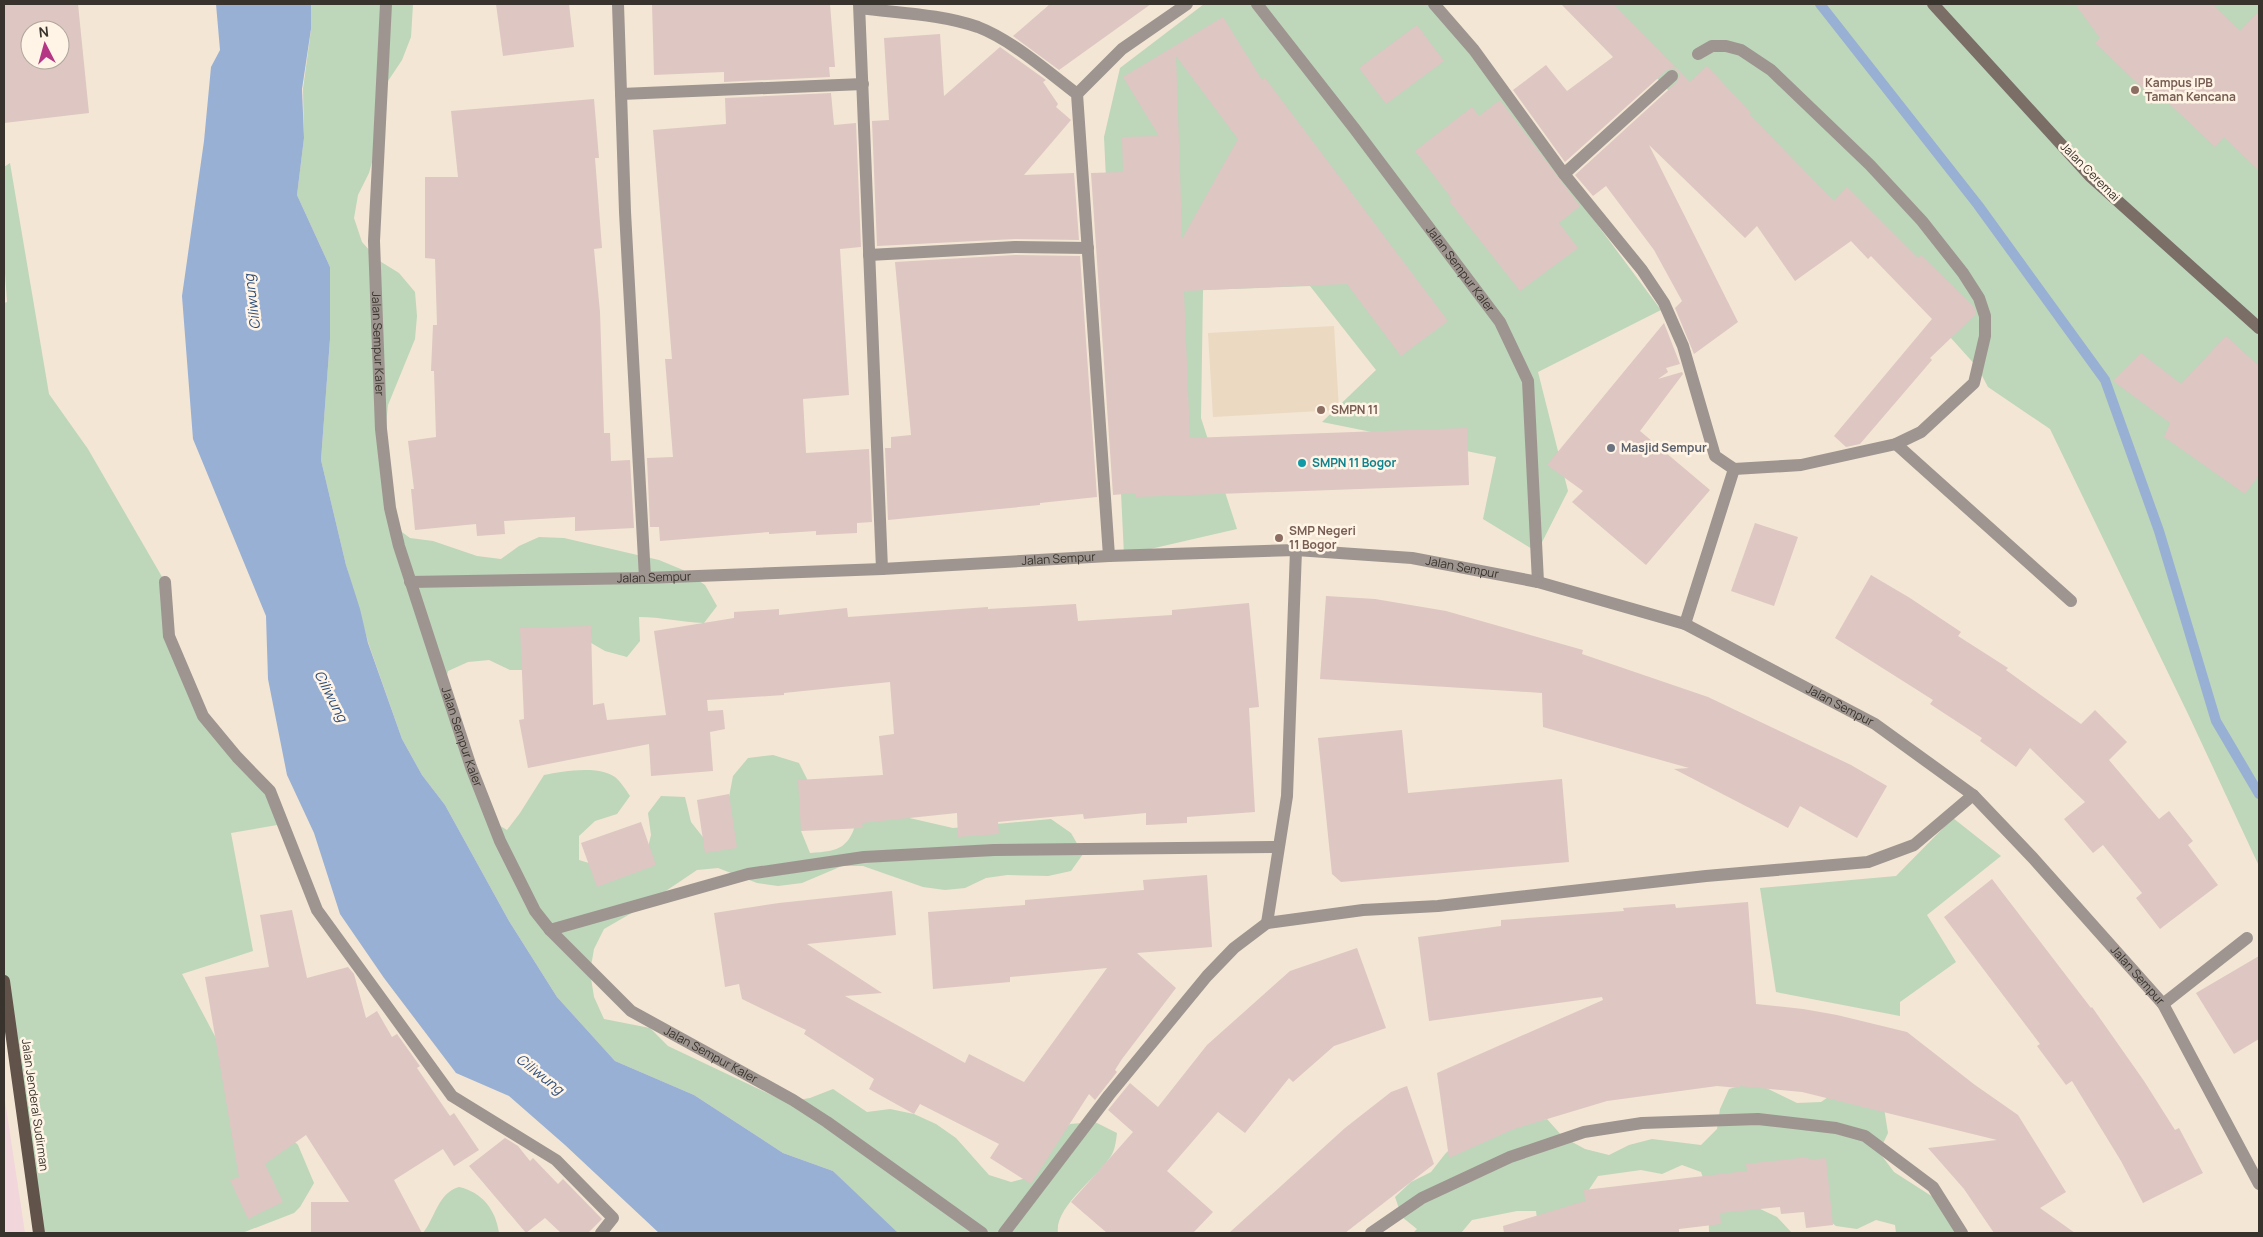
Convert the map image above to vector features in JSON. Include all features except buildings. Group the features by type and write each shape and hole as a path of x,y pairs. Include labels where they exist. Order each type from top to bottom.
{"main road":[{"name":"Jalan Jenderal Sudirman","path":"4,980 39,1233"}],"street":[{"name":"Jalan Sempur Kaler","path":"386,4 374,241 381,429 390,508 410,582 486,807 500,841 535,911 550,930 631,1011 792,1100 827,1122 982,1233"},
{"path":"618,4 625,212 645,578"},
{"path":"1109,556 1077,94 1122,49 1187,4"},
{"name":"Jalan Sempur Kaler","path":"1257,4 1354,128 1500,322 1528,381 1538,582"},
{"path":"1434,4 1474,50 1564,174 1642,270 1664,304 1684,346 1716,456 1734,469 1800,465 1896,444 1921,432 1974,382 1985,336 1985,316 1979,298 1963,272 1922,221 1870,165 1771,70 1740,50 1726,46 1712,46 1698,54"},
{"name":"Jalan Ceremai","path":"1933,4 2090,176 2259,328"},
{"path":"882,569 859,6 949,19 979,28 1008,43 1077,94"},
{"path":"1564,174 1672,76"},
{"path":"621,94 863,84"},
{"path":"869,256 1015,247 1088,248"},
{"path":"1896,444 2072,601"},
{"path":"1685,624 1734,469"},
{"name":"Jalan Sempur","path":"410,582 645,578 882,569 1109,556 1296,550 1412,558 1538,582 1685,624 1875,724 1973,795 2033,858 2163,1004 2259,1184"},
{"path":"1267,923 1287,796 1296,550"},
{"path":"165,582 169,636 203,716 237,757 270,791 317,910 452,1096 556,1160 613,1218 601,1233"},
{"path":"1004,1233 1109,1095 1207,976 1234,948 1267,923 1363,910 1438,906 1706,876 1868,862 1914,845 1973,795"},
{"path":"550,930 748,874 864,857 994,850 1278,847"},
{"path":"2163,1004 2246,938"},
{"path":"1371,1233 1422,1198 1510,1156 1584,1132 1642,1123 1758,1119 1836,1128 1865,1136 1932,1187 1962,1233"}],"shaded area":[{"path":"1334,326 1339,410 1213,417 1208,333"},
{"path":"4,1094 25,1233 4,1233"}],"green space":[{"path":"311,4 413,4 411,37 402,60 388,81 375,151 369,173 358,195 354,218 362,242 378,260 399,273 415,292 417,316 415,339 388,405 383,453 391,524 410,538 433,541 477,556 501,559 519,546 539,537 564,538 659,560 683,570 705,585 717,606 704,623 639,617 640,641 627,657 605,651 586,640 530,670 510,670 489,660 468,662 448,671 444,688 487,818 507,830 544,775 580,770 608,773 617,779 630,796 617,814 595,821 579,836 579,860 602,867 646,856 651,835 648,813 661,796 685,797 691,822 706,841 729,797 733,776 748,758 773,755 799,763 810,785 801,831 810,853 829,851 842,846 851,835 858,817 905,817 953,828 1051,819 1071,833 1083,854 1071,871 1048,876 1007,875 986,878 965,888 945,890 923,887 863,866 842,866 802,883 778,886 757,883 718,868 697,870 642,907 604,929 594,949 590,972 594,997 604,1019 650,1028 668,1046 786,1102 810,1098 833,1089 867,1112 890,1109 914,1114 936,1124 956,1138 989,1175 1011,1182 1034,1176 1053,1138 1070,1124 1095,1122 1117,1133 1113,1151 1105,1164 1078,1193 1063,1213 1058,1233 896,1233 833,1171 783,1153 694,1095 615,1061 557,997 509,921 445,805 422,775 402,739 369,645 346,565 321,460 330,339 330,267 297,195 304,138 303,89 311,30"},
{"path":"1204,4 1433,4 1661,310 1538,372 1568,491 1537,552 1483,519 1496,457 1322,422 1376,370 1310,286 1203,290 1201,418 1237,529 1124,555 1104,137 1120,68"},
{"path":"1597,4 2259,4 2259,866 2189,716 2050,429 1988,387 1978,368 1869,247 1726,153 1609,26"},
{"path":"10,163 49,394 88,449 165,582 169,634 203,716 270,791 283,824 231,833 253,951 182,974 245,1093 298,1145 314,1183 300,1207 294,1213 242,1233 39,1233 4,980 4,303 7,302 4,259 4,167"},
{"path":"1953,818 2001,856 1927,915 1956,962 1900,1002 1900,1016 1776,992 1760,888 1896,876"},
{"path":"1754,1082 1797,1103 1821,1102 1840,1089 1884,1108 1888,1133 1879,1152 1894,1172 1933,1197 1956,1233 1896,1233 1895,1225 1876,1220 1857,1229 1836,1226 1820,1214 1826,1193 1754,1206 1777,1217 1792,1233 1709,1233 1708,1192 1701,1172 1682,1165 1662,1174 1641,1170 1598,1176 1586,1194 1591,1217 1601,1233 1539,1233 1536,1211 1517,1211 1472,1220 1461,1233 1413,1233 1417,1229 1402,1217 1395,1197 1411,1182 1431,1172 1462,1137 1547,1119 1563,1137 1585,1149 1609,1155 1629,1145 1652,1139 1701,1145 1717,1129 1720,1109 1729,1089"},
{"path":"459,1187 475,1193 487,1203 495,1217 499,1233 423,1233 442,1200 452,1190"}],"water":[{"name":"Ciliwung","path":"216,4 311,4 311,29 302,89 304,138 297,195 330,267 330,339 321,460 346,565 360,609 368,643 402,739 422,775 445,805 509,921 557,997 615,1061 694,1095 783,1153 833,1171 898,1233 659,1233 565,1145 509,1096 456,1073 384,978 340,914 314,833 287,775 268,679 266,616 193,439 182,296 204,141 211,67 220,50"}],"waterway":[{"path":"1820,4 1978,205 2105,380 2159,531 2216,721 2259,794"}],"place":[{"name":"Kampus IPB Taman Kencana","path":"2135,90"},
{"name":"SMPN 11","path":"1321,410"},
{"name":"Masjid Sempur","path":"1611,448"},
{"name":"SMPN 11 Bogor","path":"1302,463"},
{"name":"SMP Negeri 11 Bogor","path":"1279,538"}]}
